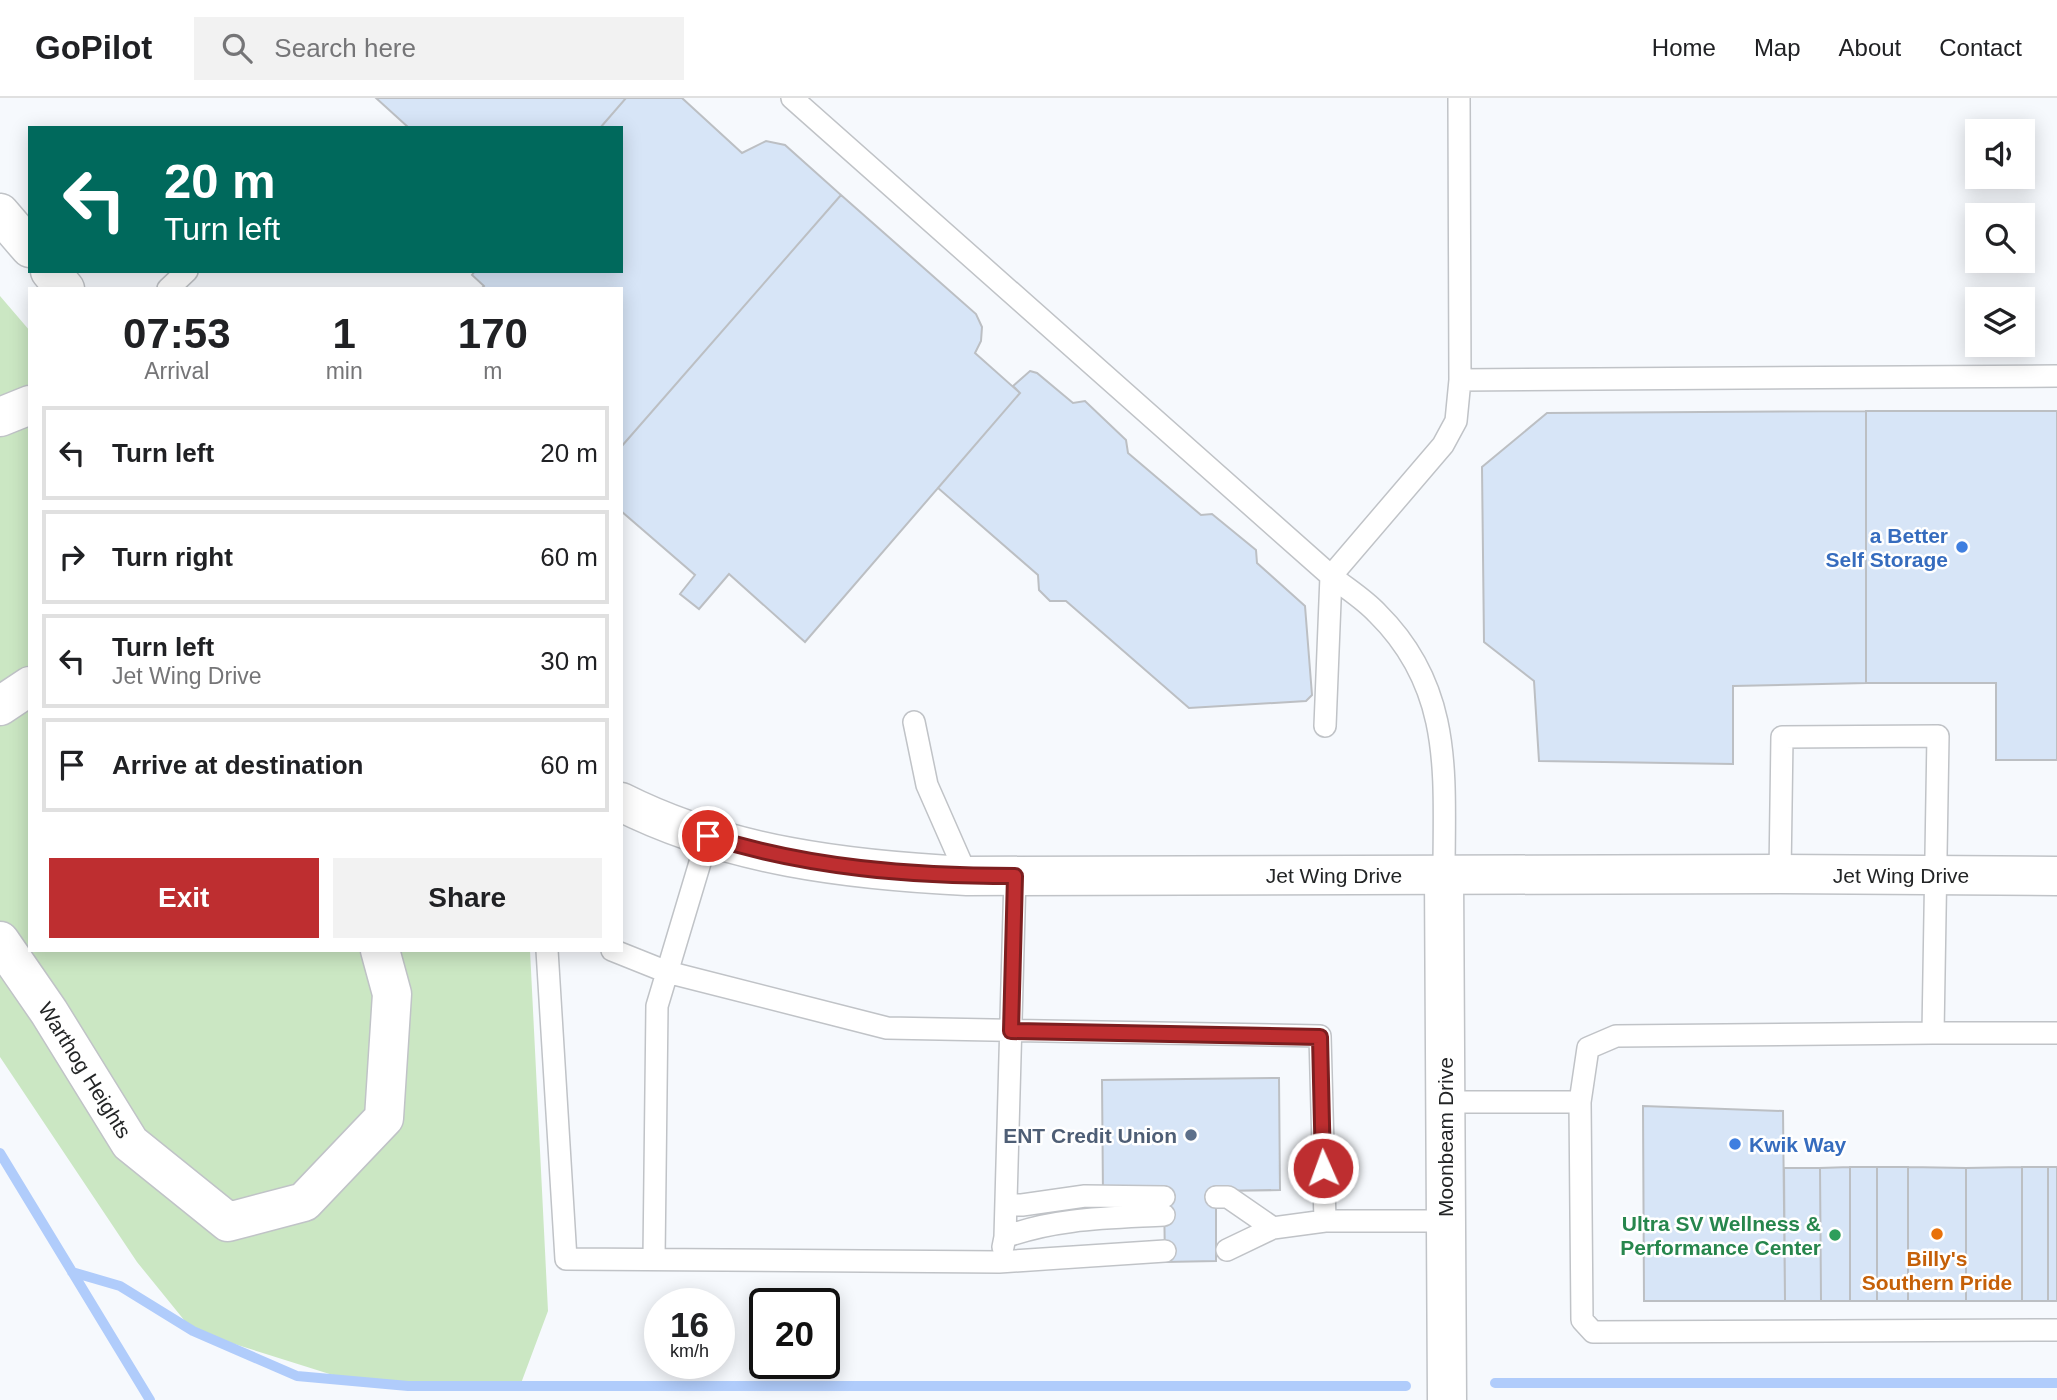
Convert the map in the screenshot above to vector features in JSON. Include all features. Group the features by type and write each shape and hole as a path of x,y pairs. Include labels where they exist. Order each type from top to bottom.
{"main road":[{"path":"0,213 28,246"},
{"path":"52,273 63,287"},
{"path":"0,417 28,406"},
{"path":"0,706 28,687"},
{"name":"Jet Wing Drive","path":"623,803 652,817 744,848 891,872 967,876 2057,876"},
{"name":"Moonbeam Drive","path":"1444,874 1447,1400"},
{"name":"Warthog Heights","path":"0,941 49,1012 130,1143 228,1222 304,1202 384,1118 392,994 381,952"}],"lane":[{"path":"792,98 1331,576 1376,611 1395,633 1421,670 1435,708 1444,787 1444,874"},
{"path":"1325,726 1331,576 1443,445 1457,421 1460,380 1459,98"},
{"path":"170,287 185,273"},
{"path":"1460,380 2057,376"},
{"path":"915,722 927,785 967,876"},
{"path":"1780,874 1782,737 1938,736 1933,1033"},
{"path":"654,1258 657,1006 708,836"},
{"path":"999,1262 1005,1237 1007,1205 1015,876"},
{"path":"548,952 566,1258 999,1262 1165,1251"},
{"path":"617,952 667,972 887,1028 1320,1037 1325,1221"},
{"path":"2057,1032 1616,1035 1588,1048 1580,1102 1581,1320 1593,1332 2057,1331"},
{"path":"1445,1102 1580,1102"},
{"path":"1005,1237 1029,1228 1164,1206 1085,1196 1007,1205"},
{"path":"1216,1197 1228,1197 1273,1228"},
{"path":"1227,1216 1273,1228"},
{"path":"1227,1250 1273,1228 1325,1221 1446,1221"}],"green space":[{"path":"0,296 28,329 28,952 530,952 548,1311 520,1386 355,1382 193,1331 137,1262 0,1057"}],"building":[{"path":"376,98 626,98 602,126 407,126"},
{"path":"626,98 682,98 742,153 766,141 785,145 841,195 623,445 623,287 483,287 472,275 623,273 623,126 602,126"},
{"path":"841,195 976,314 982,327 981,341 975,353 1020,393 805,642 729,574 699,609 680,594 695,575 623,513 623,445"},
{"path":"1030,371 1037,373 1073,403 1085,401 1126,440 1128,453 1201,515 1212,514 1256,550 1257,563 1305,606 1312,695 1306,701 1189,708 1066,601 1050,601 1039,590 1038,575 938,488 1020,393 1013,386"},
{"path":"1866,411 1866,683 1733,686 1733,764 1539,761 1534,681 1484,642 1482,467 1547,413"},
{"name":"a Better Self Storage","path":"1866,411 2057,411 2057,760 1996,760 1996,683 1866,683"},
{"name":"ENT Credit Union","path":"1279,1078 1280,1190 1216,1191 1216,1261 1165,1262 1164,1195 1103,1196 1102,1080"},
{"path":"1643,1106 1783,1111 1785,1301 1644,1301"},
{"path":"1850,1167 1877,1167 1877,1301 1850,1301"},
{"name":"Ultra SV Wellness & Performance Center","path":"1850,1167 1850,1301 1821,1301 1820,1168"},
{"path":"1877,1167 1908,1167 1908,1301 1877,1301"},
{"name":"Billy's Southern Pride","path":"1908,1167 1966,1168 1966,1301 1908,1301"},
{"path":"2022,1167 2022,1301 1966,1301 1966,1168"},
{"path":"2022,1167 2048,1167 2048,1301 2022,1301"},
{"path":"2048,1167 2057,1167 2057,1301 2048,1301"},
{"path":"1784,1168 1820,1168 1821,1301 1785,1301"}],"waterway":[{"path":"0,1153 150,1400"},
{"path":"72,1272 120,1286 193,1331 297,1376 408,1386 1406,1386"},
{"path":"1495,1383 2057,1383"}],"place":[{"name":"a Better Self Storage","path":"1962,547"},
{"name":"ENT Credit Union","path":"1191,1135"},
{"name":"Kwik Way","path":"1735,1144"},
{"name":"Billy's Southern Pride","path":"1937,1234"},
{"name":"Ultra SV Wellness & Performance Center","path":"1835,1235"}],"route":[{"path":"708,836 744,848 891,872 1015,876 1011,1031 1320,1037 1323,1168"}]}
